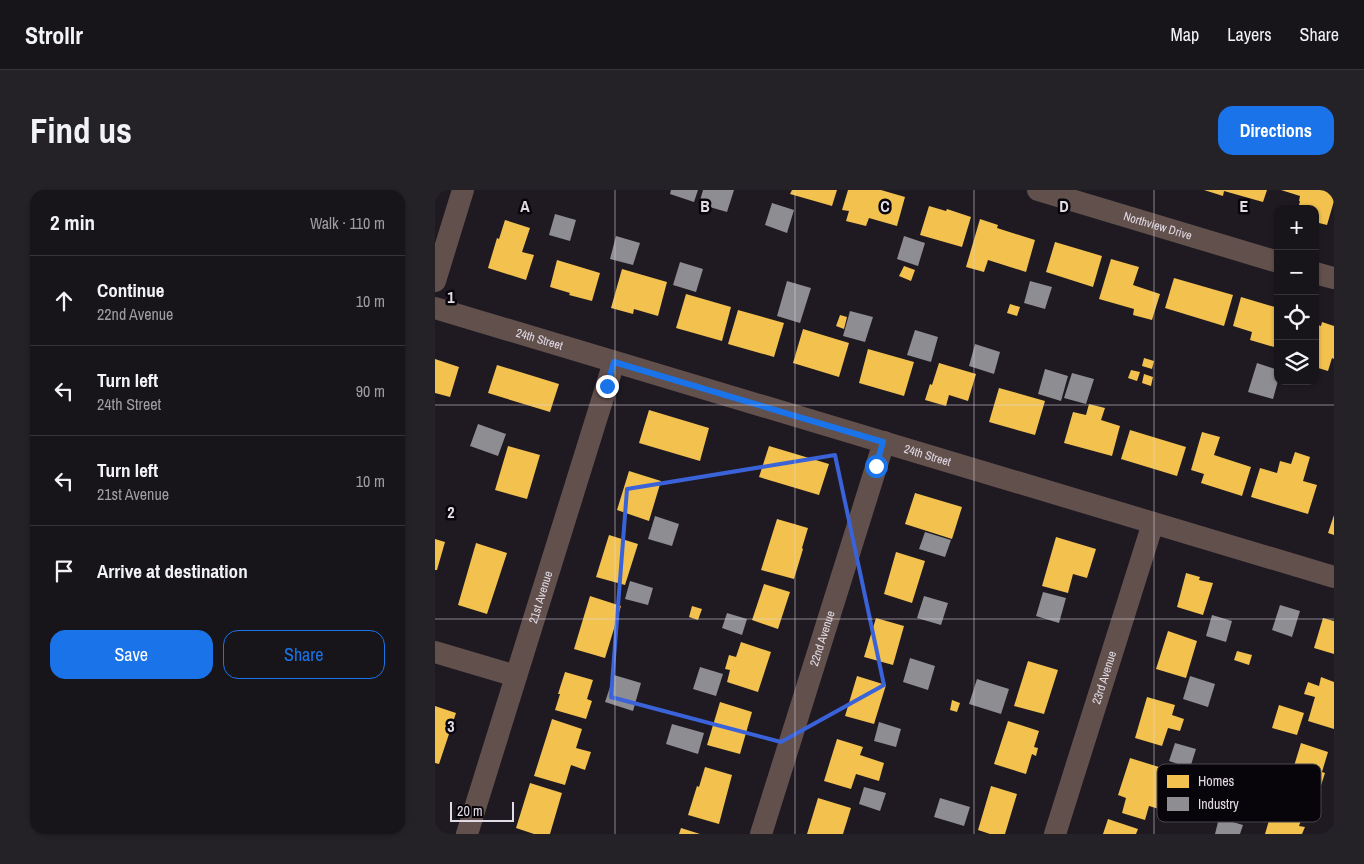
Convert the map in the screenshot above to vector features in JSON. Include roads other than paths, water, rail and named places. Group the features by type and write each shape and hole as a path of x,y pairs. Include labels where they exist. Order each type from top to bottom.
{"street":[{"path":"435,281 463,190"},
{"name":"Northview Drive","path":"1038,190 1274,261"},
{"path":"1319,274 1334,278"},
{"name":"24th Street","path":"435,308 1334,577"},
{"name":"21st Avenue","path":"467,834 614,362"},
{"name":"22nd Avenue","path":"761,834 883,442"},
{"name":"23rd Avenue","path":"1055,834 1153,522"},
{"path":"435,652 515,676"}]}
